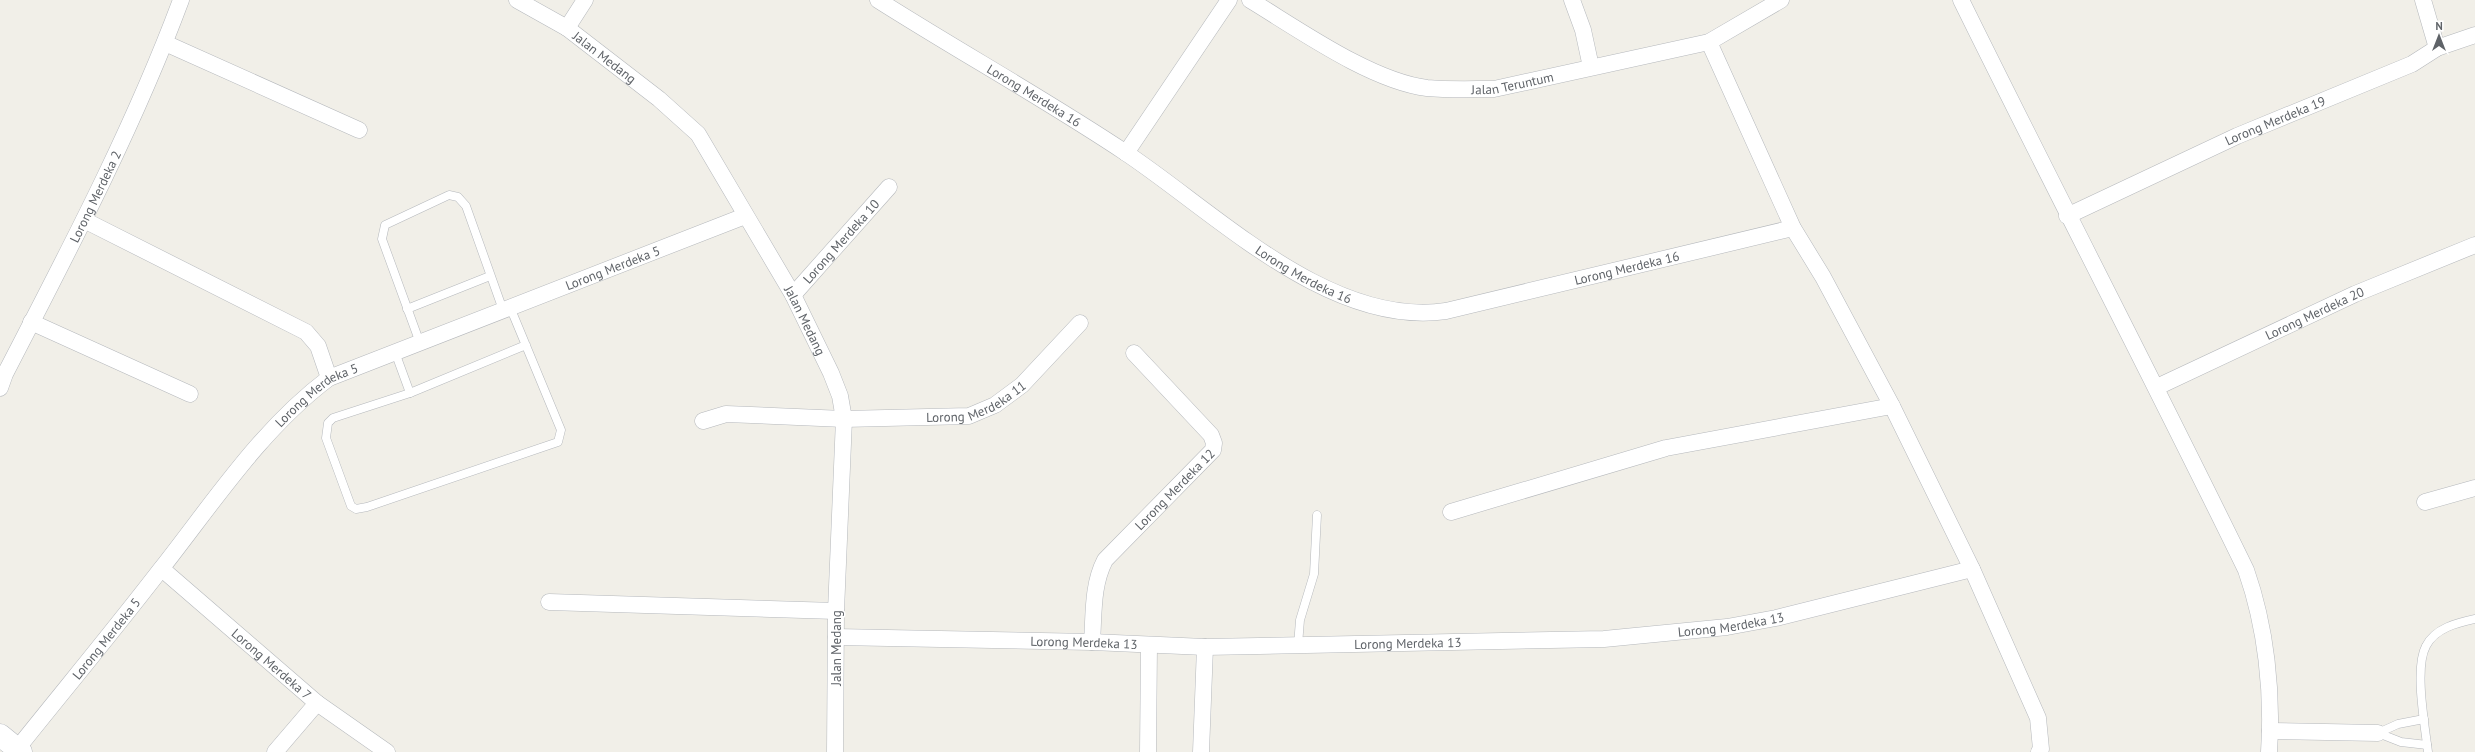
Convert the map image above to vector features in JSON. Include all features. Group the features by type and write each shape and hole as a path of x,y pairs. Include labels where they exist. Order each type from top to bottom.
{"main road":[{"path":"0,735 19,750"}],"street":[{"name":"Lorong Merdeka 2","path":"2,378 84,220 165,43 181,0"},
{"name":"Jalan Medang","path":"518,0 567,28 659,99 698,134 793,295 831,373 840,396 844,419 836,611 835,752"},
{"path":"567,28 585,0"},
{"name":"Lorong Merdeka 16","path":"878,0 1126,153 1290,270 1368,305 1424,314 1446,311 1793,228"},
{"path":"1126,153 1229,0"},
{"name":"Jalan Teruntum","path":"1250,0 1339,53 1373,70 1403,82 1426,88 1494,89 1708,42 1781,0"},
{"path":"1572,0 1583,30 1592,67"},
{"path":"1961,0 2067,216 2156,387 2246,570 2257,600 2266,657 2270,731 2269,752"},
{"path":"2423,0 2437,48"},
{"name":"Lorong Merdeka 19","path":"2067,216 2237,136 2412,64 2437,48 2475,35"},
{"path":"1708,42 1793,228 1823,276 1892,406 1972,569 2035,711 2041,751"},
{"path":"165,43 359,130"},
{"name":"Lorong Merdeka 10","path":"793,295 888,187"},
{"name":"Lorong Merdeka 5","path":"19,750 162,569 228,481 289,413 329,378 745,216"},
{"path":"84,220 306,332 318,346 329,378"},
{"name":"Lorong Merdeka 20","path":"2156,387 2355,294 2475,245"},
{"path":"32,322 190,394"},
{"name":"Lorong Merdeka 11","path":"704,421 726,414 844,419 969,416 995,405 1022,386 1080,323"},
{"name":"Lorong Merdeka 12","path":"1092,642 1095,586 1098,574 1105,560 1213,450 1214,443 1210,436 1134,353"},
{"path":"1451,512 1666,448 1892,406"},
{"path":"2425,502 2475,488"},
{"name":"Lorong Merdeka 7","path":"162,569 317,703 387,752"},
{"name":"Lorong Merdeka 13","path":"836,637 1092,642 1205,647 1604,639 1727,627 1776,618 1972,569"},
{"path":"549,602 836,611"},
{"path":"1148,752 1149,645"},
{"path":"1201,752 1205,647"},
{"path":"275,752 317,703"},
{"path":"2270,731 2378,734"}],"lane":[{"path":"420,342 382,239 382,233 385,225 449,195 458,197 466,206 490,276 526,345 561,430 558,442 356,509 347,500 326,438 326,426 334,418 410,393 526,345"},
{"path":"407,309 490,276"},
{"path":"395,352 410,393"},
{"path":"1298,645 1300,620 1314,574 1317,515"},
{"path":"2378,734 2427,749 2421,665 2426,646 2437,634 2451,625 2475,619"},
{"path":"2378,734 2398,724 2424,719"}]}
